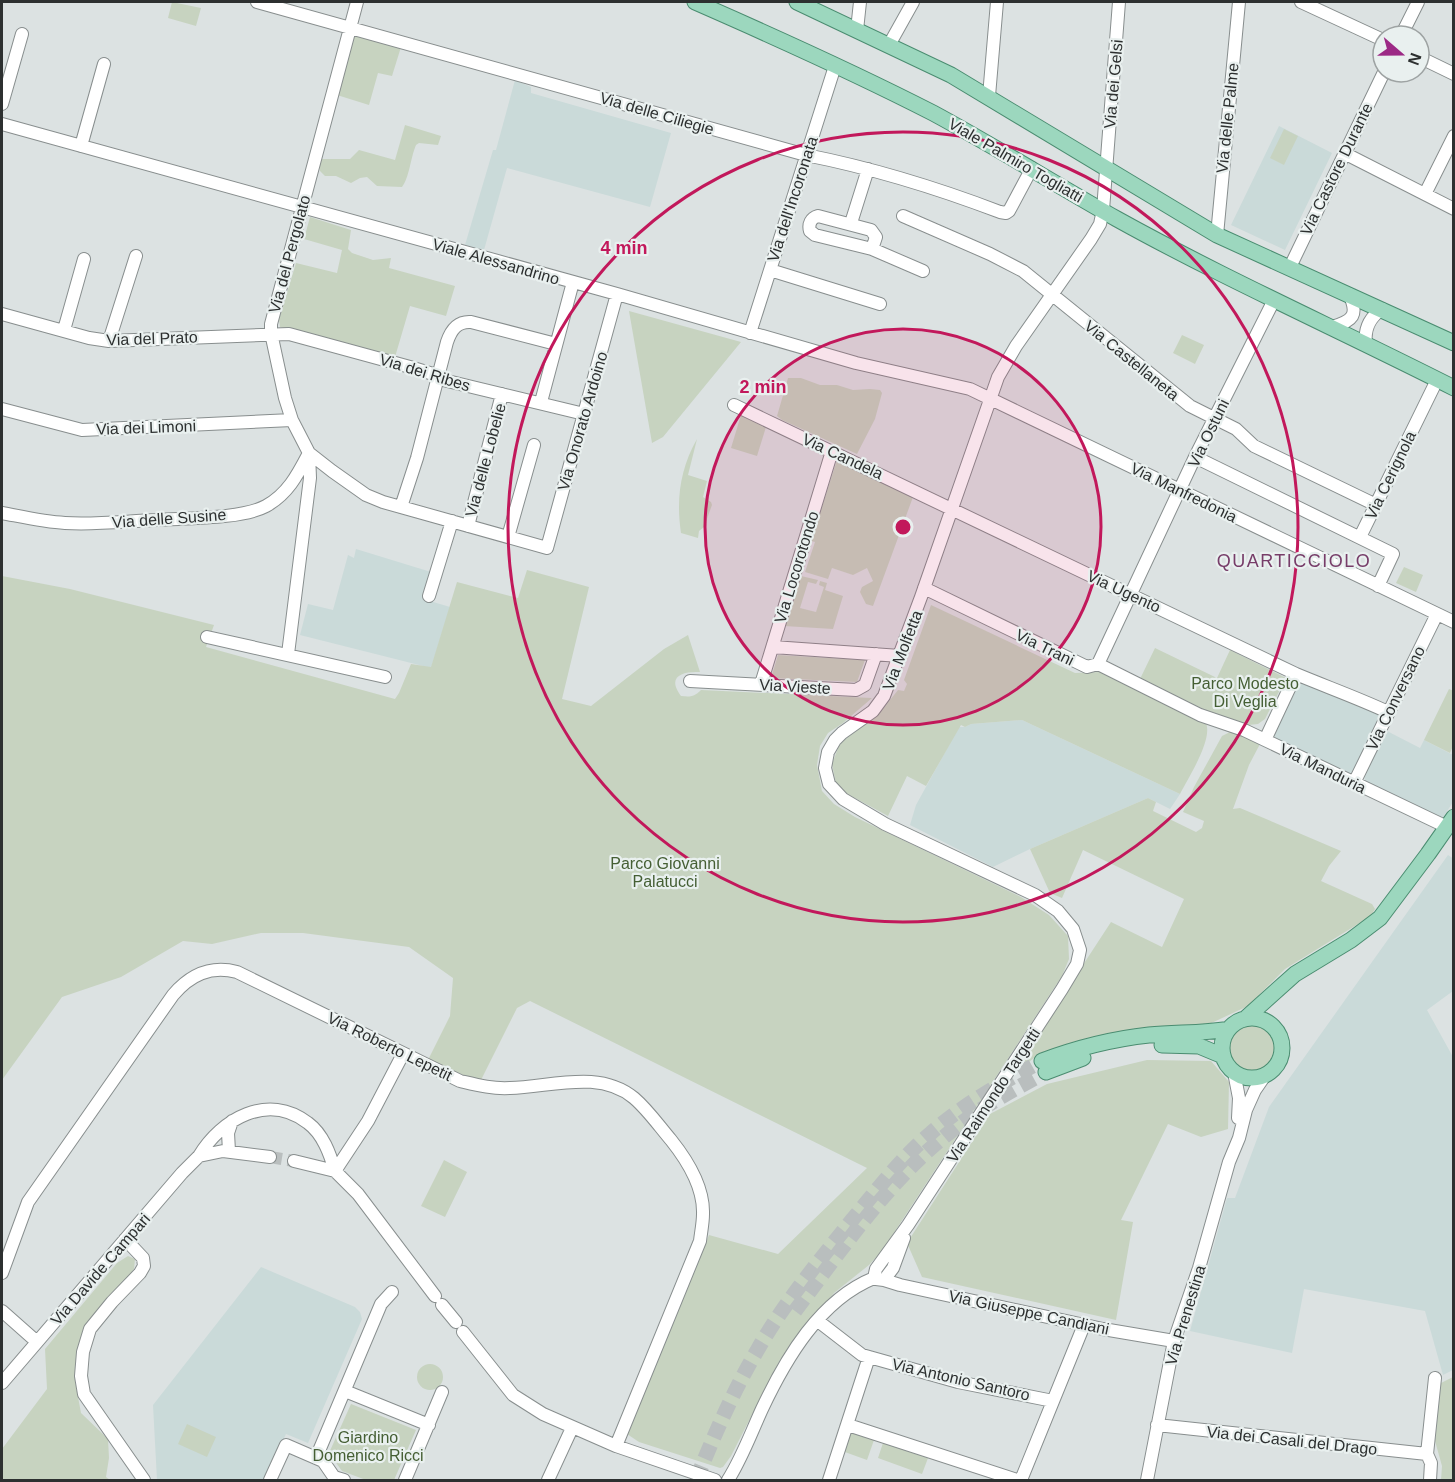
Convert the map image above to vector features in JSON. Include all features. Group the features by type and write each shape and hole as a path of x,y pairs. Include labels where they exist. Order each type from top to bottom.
{"main road":[{"name":"Viale Palmiro Togliatti","path":"695,2 930,112 1103,210 1274,300 1454,388"},
{"path":"797,2 858,24 891,39 1106,166 1217,235 1454,343"},
{"path":"1291,977 1274,1006 1273,1024 1280,1036 1282,1050 1277,1065 1266,1074 1247,1078 1234,1072 1223,1056 1205,1047 1192,1045 1145,1046 1044,1066 1071,1051 1109,1041 1228,1029 1247,1017 1291,977 1351,940 1380,918 1450,822"},
{"path":"1247,1017 1262,1019 1273,1024"},
{"path":"1223,1056 1222,1040 1228,1029"}],"street":[{"name":"Via delle Ciliegie","path":"257,2 806,155 868,169 1003,213 1009,210 1032,168"},
{"name":"Via del Pergolato","path":"357,2 275,303 271,333 292,420 309,453 374,499 547,548"},
{"path":"858,24 860,2"},
{"path":"891,39 913,2"},
{"path":"988,96 997,2"},
{"name":"Via dei Gelsi","path":"1106,166 1119,2"},
{"name":"Via delle Palme","path":"1217,235 1239,2"},
{"path":"1301,2 1371,34"},
{"path":"1407,24 1418,2"},
{"path":"2,104 22,34"},
{"path":"1431,63 1454,74"},
{"path":"81,146 104,64"},
{"name":"Via dell'Incoronata","path":"750,333 835,66"},
{"name":"Via Castore Durante","path":"1290,267 1378,84"},
{"name":"Viale Alessandrino","path":"2,125 617,294 873,368 966,388 990,399"},
{"path":"1425,194 1454,136"},
{"path":"1344,153 1454,208"},
{"name":"Viale Palmiro Togliatti","path":"1103,210 1106,166"},
{"path":"851,223 868,169"},
{"name":"Via Molfetta","path":"1077,964 1080,950 1075,933 1066,919 1050,904 882,822 843,800 829,784 825,768 831,747 842,733 873,711 882,699 900,656 990,399 1005,363 1099,226 1103,210"},
{"path":"872,249 876,237 873,231 851,223 818,216 811,221 810,228 818,236 872,249 923,271"},
{"name":"Via Castellaneta","path":"903,216 1018,268 1190,406 1236,429 1254,446 1376,505"},
{"path":"109,341 136,256"},
{"path":"64,330 84,259"},
{"path":"770,270 880,304"},
{"path":"541,402 573,282"},
{"name":"Via Onorato Ardoino","path":"547,548 617,294"},
{"path":"1332,327 1346,322 1353,316 1354,308 1349,294"},
{"name":"Via Ostuni","path":"1098,664 1195,457 1274,300"},
{"path":"1366,344 1365,334 1368,324 1382,309"},
{"name":"Via del Prato","path":"2,314 89,338 109,341 271,333"},
{"path":"401,507 417,458 448,339 453,330 462,322 474,323 556,344"},
{"name":"Via dei Ribes","path":"271,333 290,334 317,340 422,370 439,378 580,413"},
{"name":"Via Cerignola","path":"1378,586 1393,554 1360,537 1437,380"},
{"name":"Via delle Lobelie","path":"468,526 502,394"},
{"name":"Via Manfredonia","path":"990,399 1454,622"},
{"name":"Via Candela","path":"734,405 951,508"},
{"name":"Via dei Limoni","path":"2,409 82,429 292,420"},
{"path":"508,537 534,445"},
{"name":"Via Locorotondo","path":"761,684 831,451"},
{"path":"288,654 310,478 309,453"},
{"name":"Via delle Susine","path":"2,513 45,521 82,523 252,512 283,494 309,453"},
{"path":"1195,457 1360,537"},
{"name":"Via Ugento","path":"951,508 1296,674 1388,712"},
{"path":"429,596 452,521"},
{"name":"Via Trani","path":"924,588 1087,667 1098,664 1200,715 1265,740"},
{"name":"Via Conversano","path":"1354,783 1437,614"},
{"path":"207,637 385,677"},
{"path":"773,647 900,656"},
{"name":"Via Vieste","path":"690,681 860,689 867,681 876,654"},
{"name":"Via Manduria","path":"1296,674 1265,740 1354,783 1450,822"},
{"name":"Via Raimondo Targetti","path":"879,1279 876,1269 892,1257 908,1225 1077,964"},
{"name":"Via Roberto Lepetit","path":"2,1273 28,1202 172,995 192,976 218,969 237,972 460,1080 493,1088 579,1081 614,1087 634,1098 652,1117 690,1166 704,1212 700,1241 674,1310 616,1446"},
{"path":"294,1161 335,1171 368,1121 403,1054"},
{"name":"Via Prenestina","path":"1232,1152 1239,1105 1234,1072"},
{"name":"Via Prenestina","path":"1147,1480 1174,1341 1199,1268 1232,1152 1251,1098 1266,1074"},
{"name":"Via Davide Campari","path":"2,1383 199,1156 208,1142 232,1121 258,1110 274,1109 300,1118 317,1131 325,1144 335,1171 358,1194 513,1395 543,1414 572,1428 616,1446 715,1480"},
{"path":"229,1151 228,1133 232,1121"},
{"path":"199,1156 229,1151 270,1157"},
{"path":"125,1239 143,1258 144,1266 90,1329 83,1352 81,1376 84,1394 144,1480"},
{"path":"728,1480 782,1370 818,1321 846,1292 879,1279"},
{"name":"Via Giuseppe Candiani","path":"879,1279 1084,1325 1174,1341"},
{"path":"316,1458 381,1304 392,1292"},
{"path":"2,1311 38,1342"},
{"name":"Via Antonio Santoro","path":"818,1321 862,1355 958,1382 1053,1401"},
{"path":"848,1425 1019,1480 1084,1325"},
{"path":"830,1480 869,1357"},
{"path":"1430,1480 1431,1463 1427,1454 1435,1378"},
{"path":"345,1391 429,1425"},
{"path":"405,1480 442,1392"},
{"name":"Via dei Casali del Drago","path":"1158,1425 1427,1454"},
{"path":"549,1480 572,1428"},
{"path":"270,1480 286,1445 323,1461 334,1477 344,1480"}],"shaded area":[{"path":"515,80 531,87 531,93 671,133 650,207 507,168 484,250 465,245 493,150 496,150"},
{"path":"1279,126 1332,153 1285,250 1231,225"},
{"path":"356,549 431,572 423,599 450,607 431,668 300,635 308,604 333,610 348,555 354,558"},
{"path":"1299,676 1382,714 1354,776 1270,738"},
{"path":"1022,720 1180,794 1170,809 1148,798 993,867 910,825 916,805 959,727"},
{"path":"1385,730 1420,748 1424,740 1453,755 1453,802 1442,819 1366,782 1364,777"},
{"path":"1448,855 1454,859 1453,991 1427,1010 1453,1057 1453,1370 1443,1375 1425,1311 1304,1289 1292,1353 1190,1331 1227,1198 1235,1198 1269,1107"},
{"path":"261,1267 355,1307 362,1319 308,1443 286,1434 264,1480 157,1480 153,1405"}],"green space":[{"path":"172,2 201,8 196,26 168,18"},
{"path":"357,35 401,47 392,76 378,73 369,105 337,95 353,36"},
{"path":"405,125 441,136 438,145 419,143 416,145 402,187 377,186 367,177 351,183 336,176 325,176 320,171 319,161 322,159 350,159 359,150 395,160"},
{"path":"1284,129 1298,136 1284,165 1270,158"},
{"path":"310,217 351,230 348,249 352,253 373,260 391,258 389,268 455,286 446,316 410,306 395,357 280,327 279,319 296,263 337,273 342,250 304,239"},
{"path":"629,311 741,342 663,437 652,443"},
{"path":"1182,335 1204,345 1195,364 1173,353"},
{"path":"788,378 801,378 820,385 837,385 853,390 880,390 882,393 875,419 857,454 777,416"},
{"path":"741,415 766,427 757,456 731,448"},
{"path":"697,439 688,475 707,481 703,497 712,505 704,527 699,531 698,538 681,533 679,508 683,473"},
{"path":"837,460 913,497 873,606 866,604 860,592 862,587 873,581 867,568 853,575 832,568 828,579 805,572 815,542 811,541"},
{"path":"1404,567 1423,575 1416,592 1396,583"},
{"name":"Parco Giovanni Palatucci","path":"527,570 589,587 562,699 591,706 664,649 688,635 700,672 678,676 675,684 681,696 692,696 701,690 872,698 828,733 820,746 817,765 822,791 834,804 855,817 1021,897 1049,915 1068,936 1069,959 1062,976 882,1251 869,1265 834,1293 780,1360 731,1456 720,1468 639,1442 627,1434 626,1430 709,1235 778,1254 867,1168 530,1001 517,1008 480,1082 428,1060 450,1016 453,978 409,947 303,933 261,933 212,944 183,941 121,977 62,997 2,1080 2,576 70,589 214,625 206,647 395,699 411,664 431,667 457,582 518,598"},
{"path":"801,576 818,580 816,584 808,582 800,608 816,612 824,587 819,585 820,581 827,583 825,590 843,596 833,629 784,626"},
{"path":"931,605 1075,673 1100,672 1206,723 1206,739 1203,749 1180,794 1022,720 971,724 965,727 961,725 926,786 907,776 888,816 842,791 836,784 832,764 840,743 878,715 898,690 904,691 907,684 904,680"},
{"name":"Parco Modesto Di Veglia","path":"1155,648 1217,678 1230,650 1286,678 1265,719 1258,724 1248,725 1203,709 1140,679"},
{"path":"778,655 865,660 857,682 771,678"},
{"path":"1449,689 1454,691 1453,746 1450,753 1424,740"},
{"path":"1230,732 1258,741 1260,744 1249,765 1233,809 1240,808 1341,851 1321,881 1372,904 1375,909 1371,916 1285,969 1248,1006 1205,1026 1140,1028 1080,1040 1040,1053 1018,1071 1028,1056 1032,1043 1111,922 1162,947 1184,899 1083,850 1062,898 1050,893 1030,849 1148,798 1156,802 1153,811 1196,832 1202,828 1204,821 1183,812 1222,736"},
{"path":"1251,1023 1268,1030 1275,1047 1268,1064 1251,1071 1234,1064 1227,1047 1234,1030"},
{"path":"1147,1060 1211,1061 1229,1082 1228,1129 1201,1137 1168,1124 1121,1220 1133,1222 1116,1320 922,1277 907,1243 990,1114 1047,1084"},
{"path":"444,1160 467,1172 445,1217 421,1206"},
{"path":"128,1256 135,1259 134,1269 77,1354 75,1381 81,1413 108,1439 109,1458 106,1477 110,1480 2,1480 2,1449 47,1389 45,1349 117,1263"},
{"path":"430,1364 439,1368 443,1377 439,1386 430,1390 421,1386 417,1377 421,1368"},
{"path":"1453,1377 1453,1480 1441,1480 1442,1466 1435,1441 1441,1383"},
{"name":"Giardino Domenico Ricci","path":"351,1404 416,1430 394,1480 366,1480 342,1471 329,1453"},
{"path":"187,1424 216,1437 207,1457 178,1444"},
{"path":"849,1432 874,1440 867,1460 842,1451"},
{"path":"883,1443 928,1458 922,1474 878,1458"}],"tunnel":[{"path":"696,1480 732,1397 768,1332 802,1283 880,1186 910,1153 944,1122 984,1094 1042,1061"},
{"path":"795,1311 848,1240 886,1194 927,1151 973,1115 1046,1072"},
{"path":"270,1157 294,1161"}],"district":[{"name":"QUARTICCIOLO","path":"1294,561"}]}
